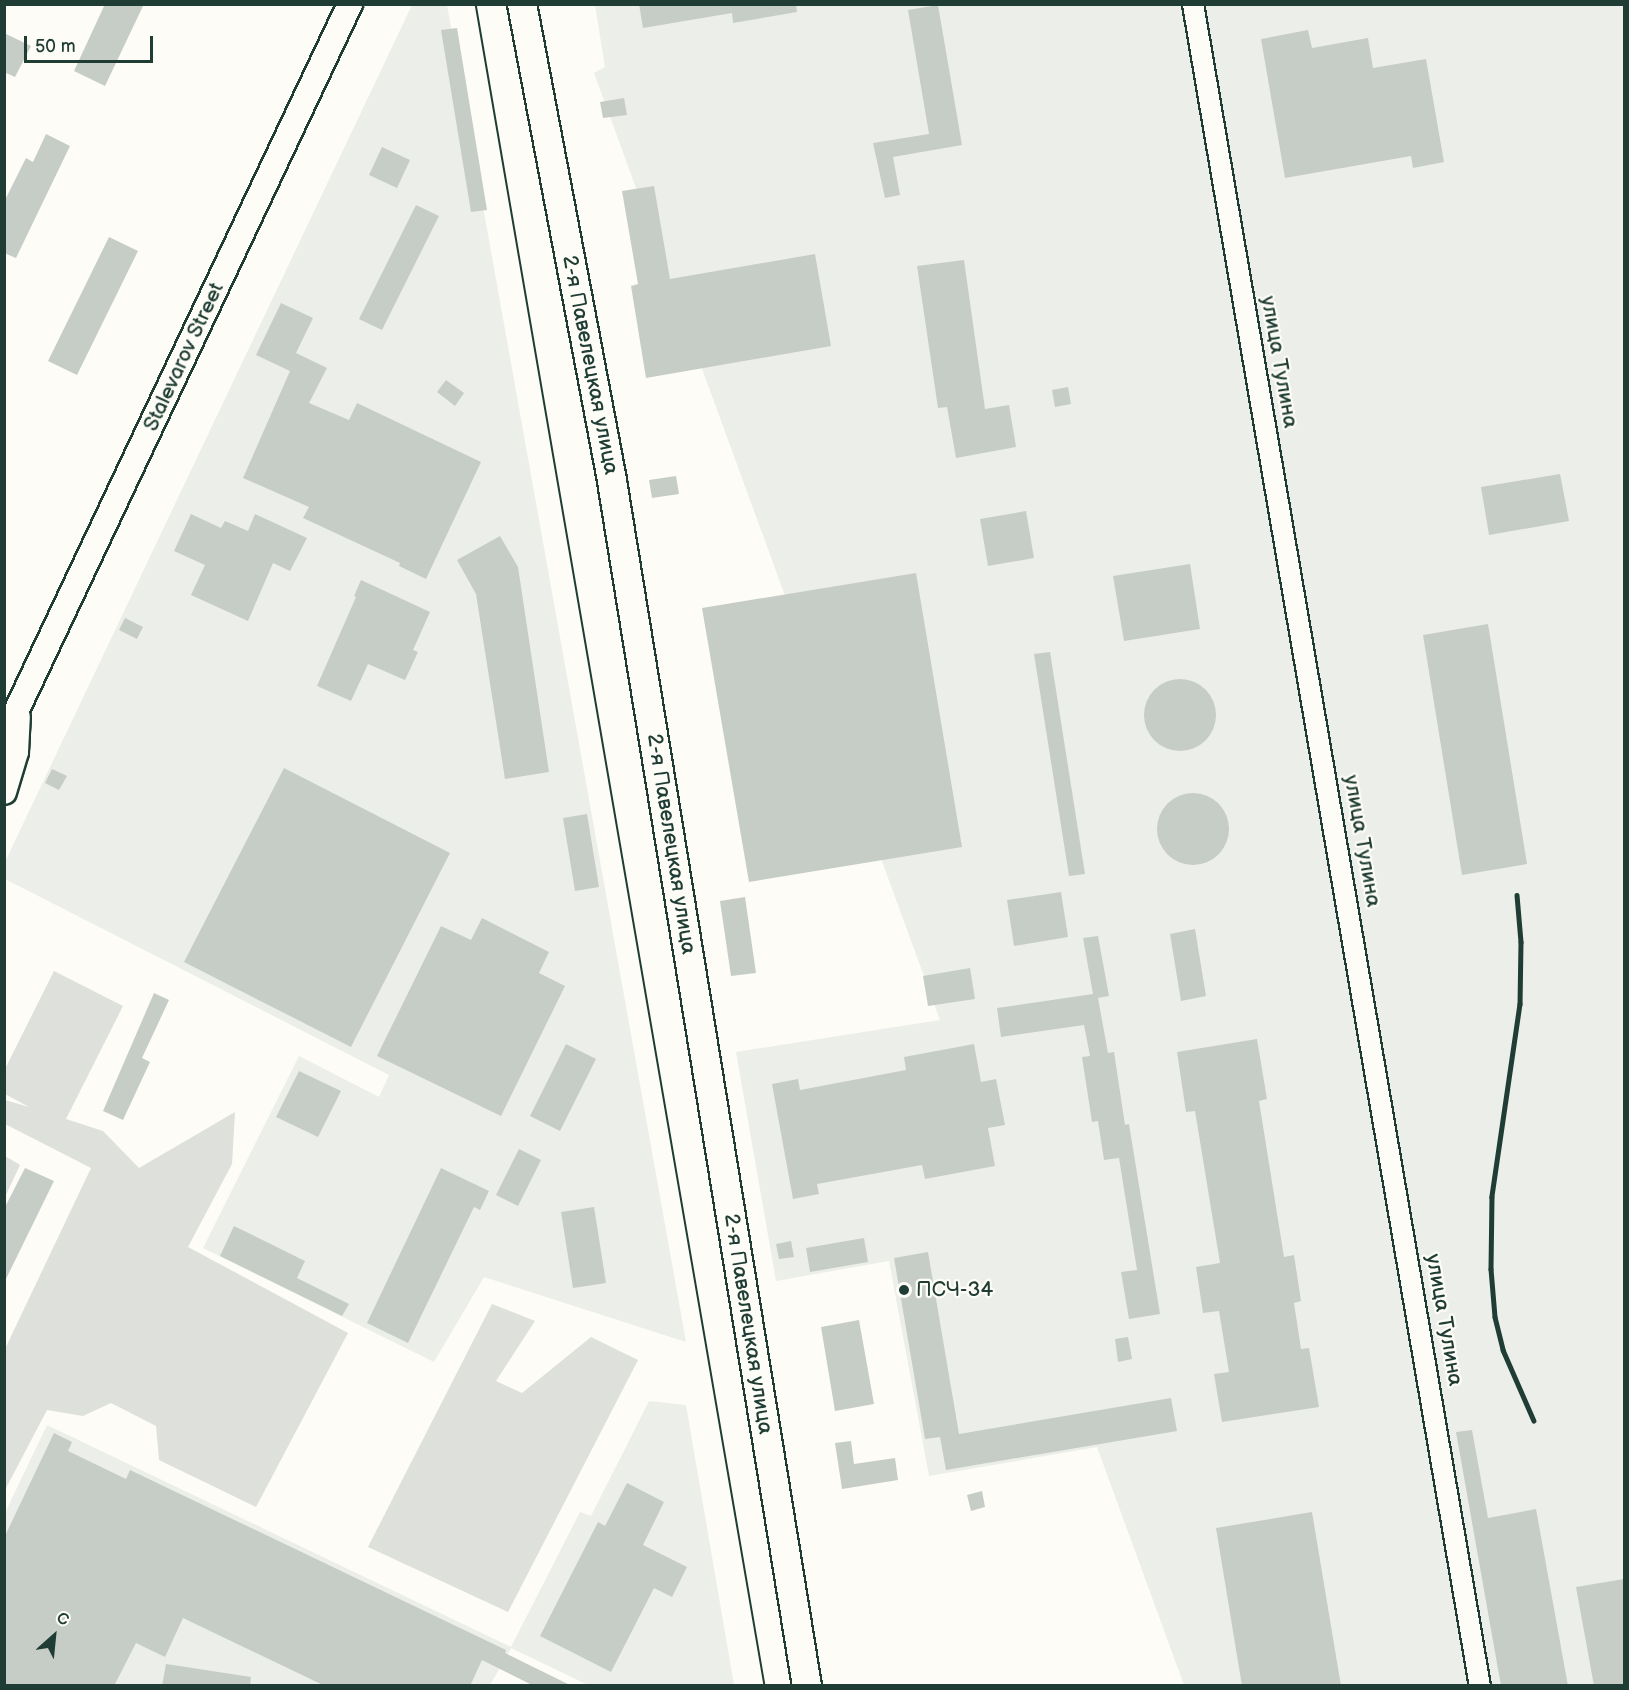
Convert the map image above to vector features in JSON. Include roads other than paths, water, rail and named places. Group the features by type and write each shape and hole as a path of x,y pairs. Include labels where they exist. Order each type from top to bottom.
{"main road":[{"name":"2-я Павелецкая улица","path":"522,4 612,480 807,1686"}],"street":[{"name":"Stalevarov Street","path":"4,737 11,706 350,4"},
{"name":"улица Тулина","path":"1193,4 1480,1686"},
{"name":"Stalevarov Street","path":"4,792 16,752 11,706"}],"tram line":[{"path":"476,4 765,1686"}],"railway":[{"path":"1517,895 1521,942 1520,1004 1492,1197 1491,1269 1495,1317 1503,1350 1534,1421"}],"place":[{"name":"ПСЧ-34","path":"904,1290"}]}
